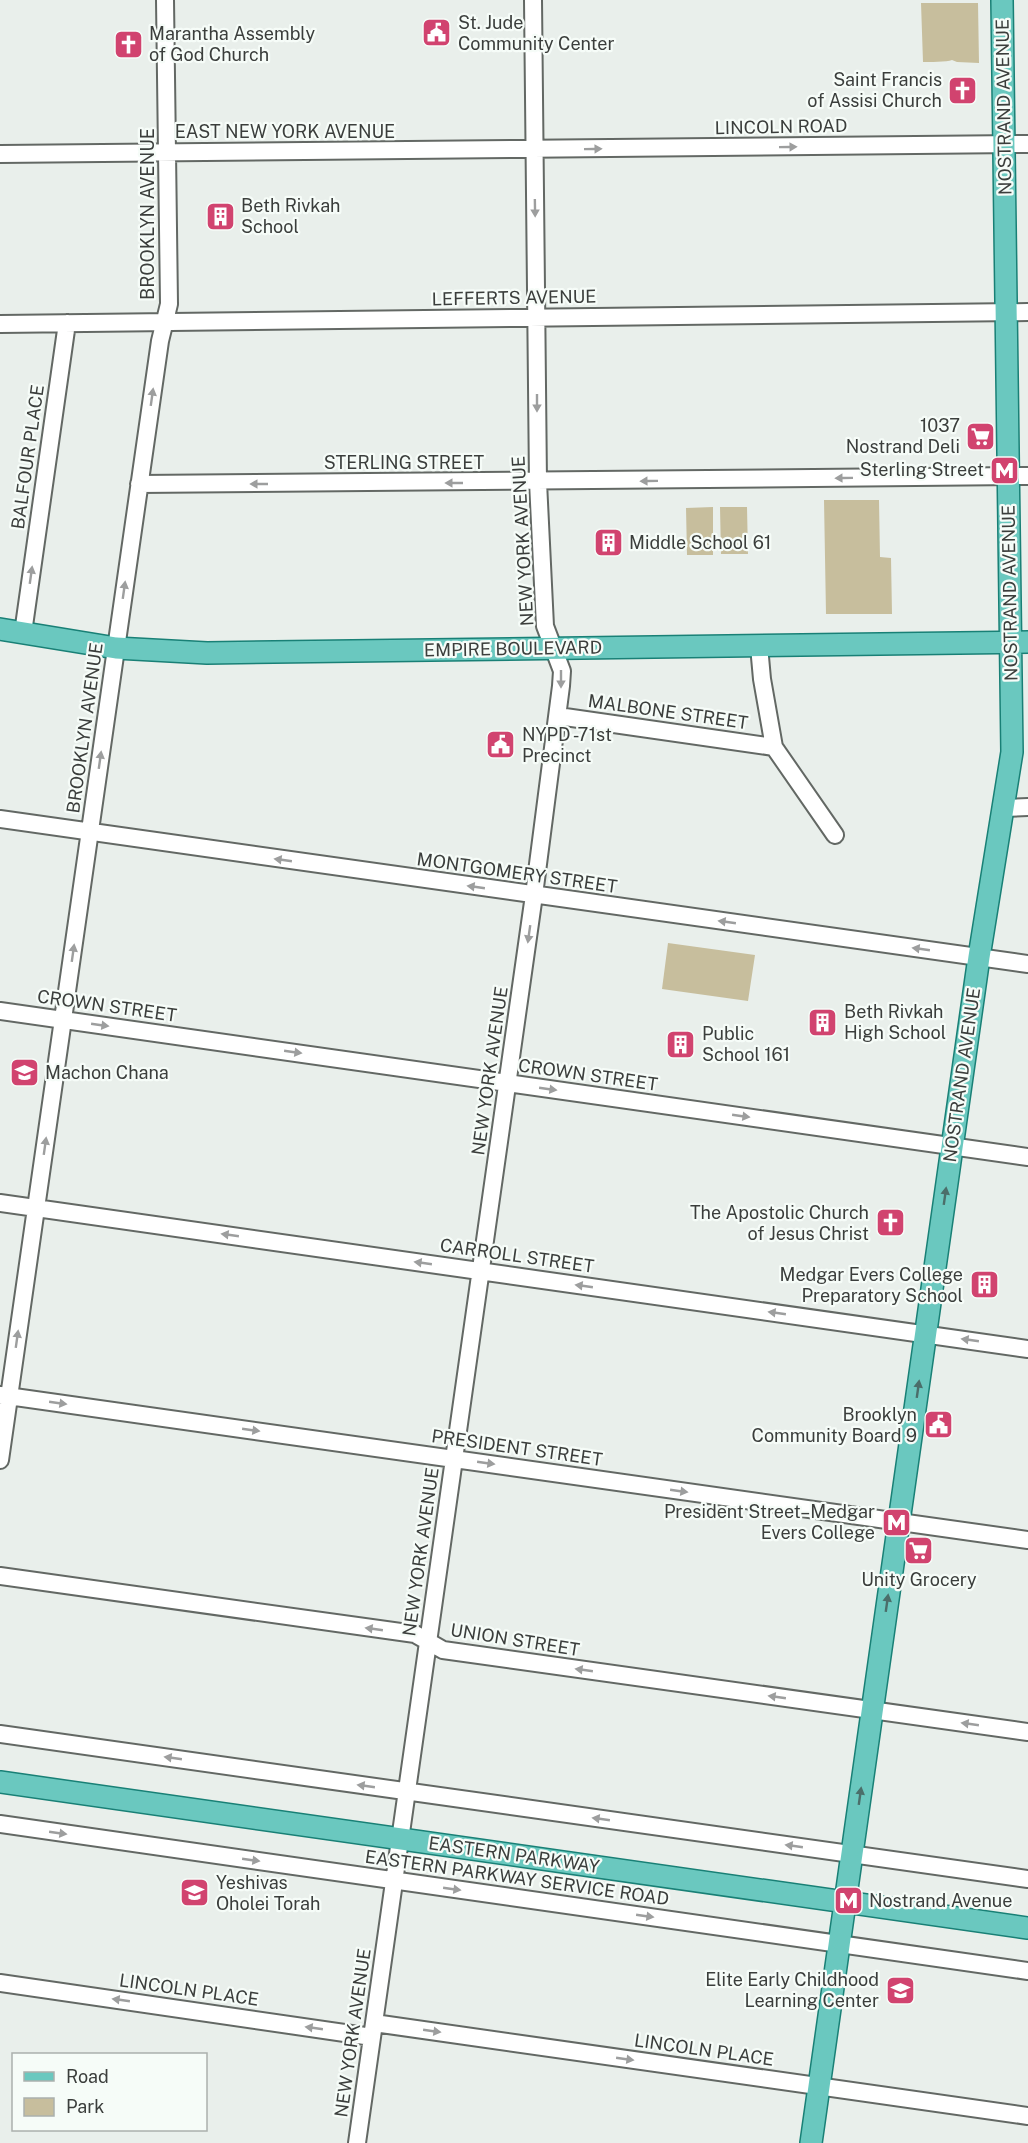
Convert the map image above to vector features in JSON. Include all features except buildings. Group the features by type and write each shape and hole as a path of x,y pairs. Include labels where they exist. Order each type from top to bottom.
{"main road":[{"name":"NOSTRAND AVENUE","path":"811,2143 978,957 1012,752 1019,642 1018,476 1006,312 1002,0"},
{"name":"EMPIRE BOULEVARD","path":"0,629 116,648 207,653 1019,642"},
{"name":"EASTERN PARKWAY","path":"0,1782 1028,1928"}],"street":[{"name":"BROOKLYN AVENUE","path":"0,1460 5,1395 36,1208 160,341 169,304 165,0"},
{"name":"NEW YORK AVENUE","path":"357,2143 508,1083 558,716 562,671 544,626 538,482 533,0"},
{"name":"LINCOLN ROAD","path":"535,149 1028,144"},
{"name":"EAST NEW YORK AVENUE","path":"0,154 535,149"},
{"name":"LEFFERTS AVENUE","path":"0,324 1028,312"},
{"name":"BALFOUR PLACE","path":"23,633 67,323"},
{"name":"STERLING STREET","path":"139,484 1018,476"},
{"path":"759,646 762,679 774,747 835,835"},
{"name":"MALBONE STREET","path":"558,716 774,747"},
{"path":"1003,808 1028,807"},
{"name":"MONTGOMERY STREET","path":"0,819 1028,964"},
{"name":"CROWN STREET","path":"0,1011 1028,1157"},
{"name":"CARROLL STREET","path":"0,1203 1028,1349"},
{"name":"PRESIDENT STREET","path":"5,1395 1028,1540"},
{"name":"UNION STREET","path":"0,1576 415,1634 443,1650 1028,1732"},
{"path":"0,1734 1028,1879"},
{"name":"EASTERN PARKWAY SERVICE ROAD","path":"0,1824 1028,1971"},
{"name":"LINCOLN PLACE","path":"0,1983 819,2086 1028,2116"}],"green space":[{"path":"921,3 978,3 979,63 952,60 923,62"},
{"path":"824,500 879,500 880,557 891,558 892,614 826,614"},
{"path":"713,507 713,555 687,555 686,508"},
{"path":"720,507 747,507 748,554 721,554"},
{"path":"668,943 755,955 748,1001 662,989"}],"place":[{"name":"St. Jude Community Center","path":"437,33"},
{"name":"Marantha Assembly of God Church","path":"128,44"},
{"name":"Saint Francis of Assisi Church","path":"963,90"},
{"name":"Beth Rivkah School","path":"220,216"},
{"name":"1037 Nostrand Deli","path":"981,436"},
{"name":"Sterling Street","path":"1005,470"},
{"name":"Middle School 61","path":"608,543"},
{"name":"NYPD -71st Precinct","path":"501,745"},
{"name":"Beth Rivkah High School","path":"823,1022"},
{"name":"Public School 161","path":"681,1044"},
{"name":"Machon Chana","path":"24,1073"},
{"name":"The Apostolic Church of Jesus Christ","path":"890,1223"},
{"name":"Medgar Evers College Preparatory School","path":"984,1285"},
{"name":"Brooklyn Community Board 9","path":"938,1425"},
{"name":"President Street–Medgar Evers College","path":"896,1522"},
{"name":"Unity Grocery","path":"919,1551"},
{"name":"Yeshivas Oholei Torah","path":"195,1893"},
{"name":"Nostrand Avenue","path":"848,1901"},
{"name":"Elite Early Childhood Learning Center","path":"900,1990"}]}
